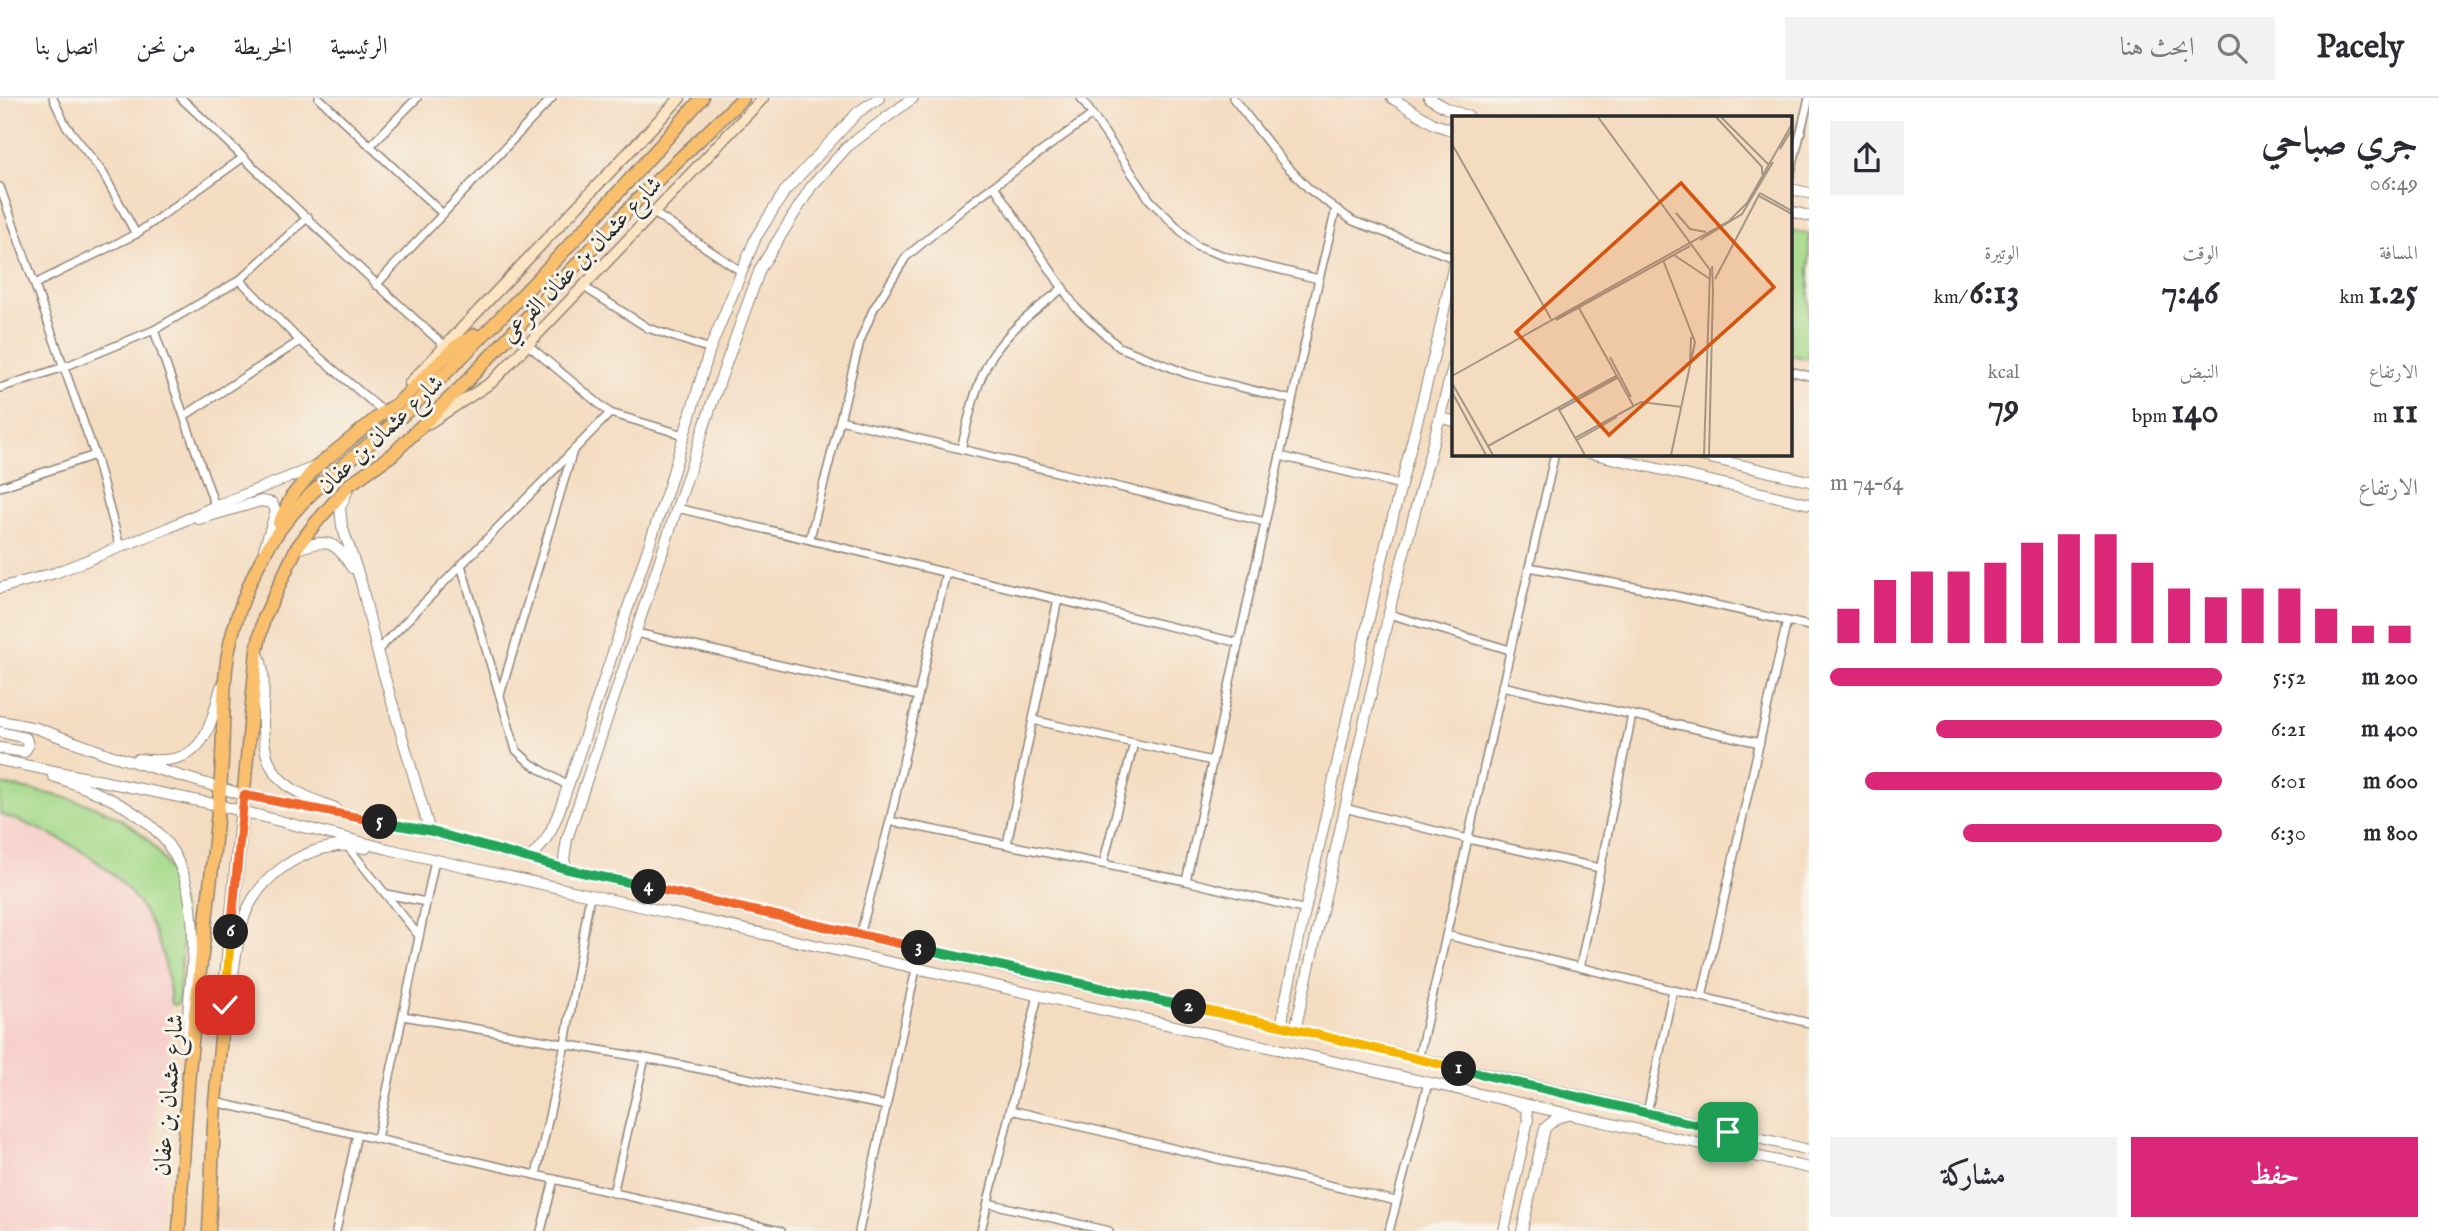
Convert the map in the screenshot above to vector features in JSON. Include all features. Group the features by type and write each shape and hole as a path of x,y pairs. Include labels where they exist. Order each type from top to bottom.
{"main road":[{"name":"شارع عثمان بن عفان الفرعي","path":"384,412 680,98"},
{"name":"شارع عثمان بن عفان","path":"179,1231 189,1072 220,789 226,666 242,604 260,561 282,526 328,476 404,415 635,176 702,98"},
{"path":"635,176 673,139 709,98"},
{"path":"644,193 672,159 733,98"},
{"name":"شارع عثمان بن عفان","path":"209,1231 215,1102 257,650 264,618 296,549 350,484 393,454 467,382 644,193 743,98"},
{"name":"شارع عثمان بن عفان الفرعي","path":"415,432 492,382 763,98"},
{"path":"260,561 292,496 316,467 397,404 455,347 491,325"}],"street":[{"path":"53,98 65,124 103,173 136,234"},
{"path":"181,98 376,285 445,346"},
{"path":"319,98 443,214"},
{"path":"370,146 417,98"},
{"path":"376,285 552,98"},
{"path":"527,859 539,850 551,833 684,435 710,349 756,237 785,191 858,112 879,98"},
{"path":"566,869 564,859 567,839 760,269 811,187 848,146 913,98"},
{"path":"1081,98 1150,200 1196,246 1227,257 1319,279"},
{"path":"1233,98 1284,163 1310,190 1353,221 1452,260"},
{"path":"1392,98 1434,124 1452,130"},
{"path":"1429,98 1466,116"},
{"path":"1792,168 1809,98"},
{"path":"810,538 860,341 873,310 906,257 994,186 1093,115"},
{"path":"34,284 136,234 244,157"},
{"path":"994,186 1076,307 1119,347 1188,374 1292,400"},
{"path":"0,187 95,455 120,547"},
{"path":"1186,881 1336,209"},
{"path":"1792,212 1809,216"},
{"path":"654,213 742,272"},
{"path":"0,388 64,367 154,330 240,280 308,217"},
{"path":"1282,1026 1380,568 1437,343 1452,271"},
{"path":"240,280 300,341 384,412"},
{"path":"584,287 648,328 710,349"},
{"path":"961,449 979,383 993,355 1027,317 1063,288"},
{"path":"154,330 215,506"},
{"path":"184,415 300,341"},
{"path":"528,345 610,414 684,435"},
{"path":"1792,372 1809,376"},
{"path":"1295,1031 1389,614 1441,418 1450,398 1452,380"},
{"path":"377,651 610,414"},
{"path":"1441,418 1452,421"},
{"path":"840,420 1265,522"},
{"path":"500,695 573,451"},
{"path":"0,487 95,455"},
{"path":"1418,1060 1555,455"},
{"path":"1599,455 1809,504"},
{"path":"1700,455 1809,481"},
{"path":"1280,456 1401,485"},
{"path":"0,588 55,573 316,467"},
{"path":"350,484 340,508 342,526 361,582 377,651 430,831"},
{"path":"168,528 261,501 272,503 276,511 260,561"},
{"path":"677,508 1238,643"},
{"path":"296,549 321,541 335,545 361,582"},
{"path":"461,565 516,751 530,763 568,786"},
{"path":"1529,567 1645,589 1809,626"},
{"path":"860,934 890,821 946,572"},
{"path":"1007,844 1058,599"},
{"path":"1389,614 1510,650"},
{"path":"1702,997 1787,621"},
{"path":"636,633 918,696"},
{"path":"257,650 265,671 263,743 272,769 289,788 368,820"},
{"path":"110,755 147,760 185,757 207,733 226,666"},
{"path":"1502,687 1760,743"},
{"path":"1580,967 1632,715"},
{"path":"1033,720 1212,761"},
{"path":"0,721 36,728 110,755 244,795 430,831 566,869 1009,969 1282,1026 1809,1150"},
{"path":"0,732 26,738 28,746 24,752 0,748"},
{"path":"1103,864 1134,743"},
{"path":"0,760 218,805 435,860 1809,1168"},
{"path":"16,763 98,791 136,812 165,838 182,870 191,902 193,946 187,1013 189,1072"},
{"path":"1344,808 1600,868"},
{"path":"890,821 1186,881 1306,909"},
{"path":"551,833 557,839 567,839"},
{"path":"388,849 339,846 310,853 286,864 266,881 250,904 242,924 224,1023 215,1102 781,1231"},
{"path":"348,847 419,936"},
{"path":"377,1139 435,860"},
{"path":"385,893 426,902"},
{"path":"536,1175 565,1044 590,895"},
{"path":"1446,935 1809,1023"},
{"path":"859,1231 916,969"},
{"path":"1647,1113 1673,990"},
{"path":"981,1231 1038,996"},
{"path":"403,1016 645,1058 887,1106"},
{"path":"613,1193 645,1058"},
{"path":"1389,1231 1428,1083"},
{"path":"1504,1231 1528,1120 1526,1108 1514,1102"},
{"path":"1011,1110 1396,1201"},
{"path":"1522,1231 1545,1128 1557,1118 1570,1114"},
{"path":"336,1231 356,1134"},
{"path":"541,1231 554,1179"},
{"path":"988,1203 1109,1231"}],"shaded area":[{"path":"0,814 31,824 101,863 127,887 147,916 162,948 170,988 170,1060 167,1094 155,1105 153,1148 164,1160 160,1218 151,1231 0,1231"}],"green space":[{"path":"1792,230 1809,234 1809,359 1792,355"},
{"path":"0,784 73,800 96,808 138,831 155,848 169,870 182,911 179,1002 176,1005 171,1004 166,966 155,933 139,904 119,880 94,860 66,842 0,814"}],"route":[{"path":"225,1005 244,795 430,831 566,869 1009,969 1282,1026 1728,1132"}]}
